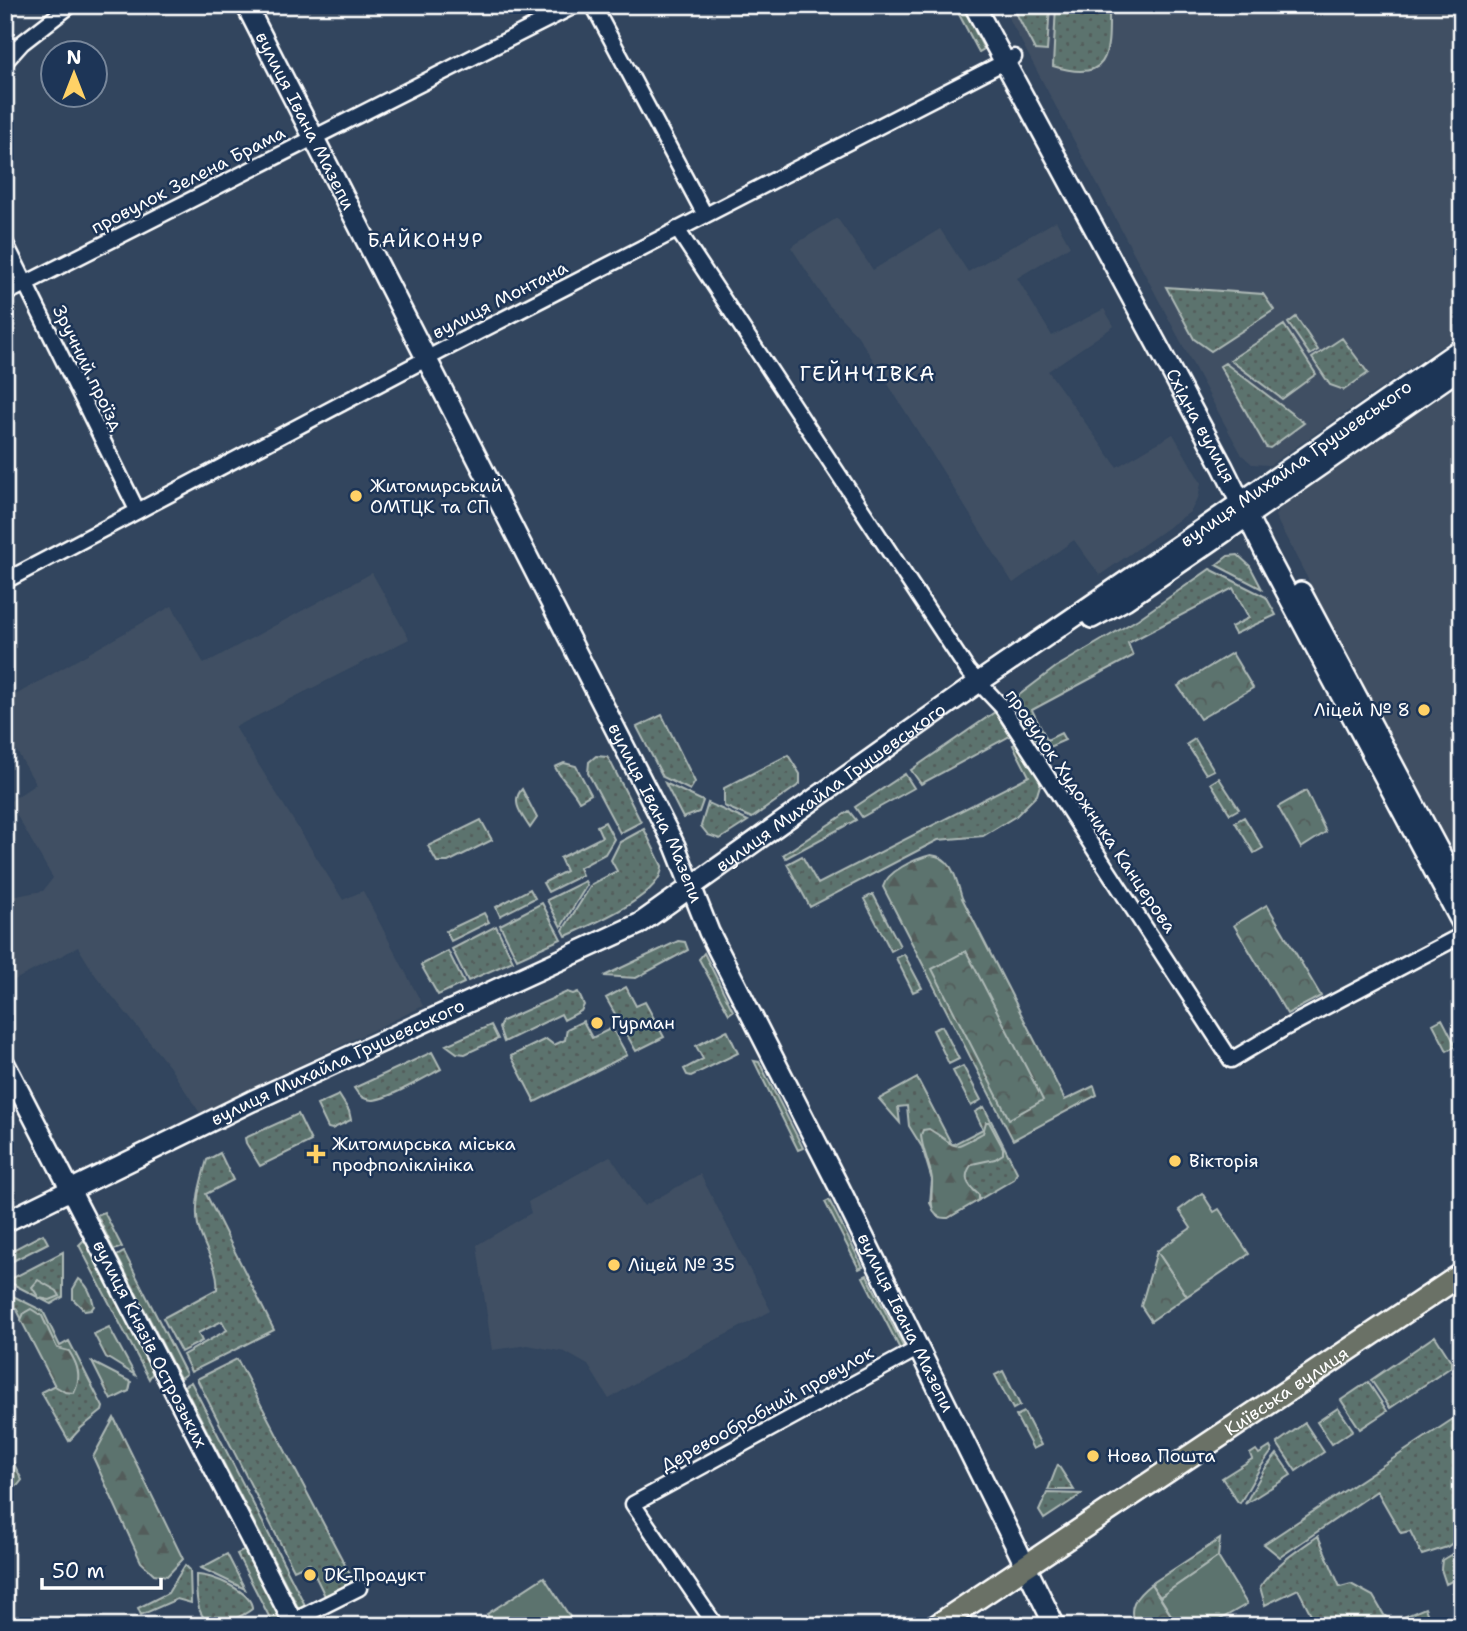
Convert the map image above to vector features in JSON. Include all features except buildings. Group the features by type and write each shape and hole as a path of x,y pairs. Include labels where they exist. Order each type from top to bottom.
{"main road":[{"name":"вулиця Івана Мазепи","path":"246,5 675,846 709,932 919,1348 1055,1626"},
{"name":"Східна вулиця","path":"974,5 1009,60 1462,895"},
{"name":"Східна вулиця","path":"987,5 1009,60"},
{"name":"вулиця Михайла Грушевського","path":"1249,506 1462,348"},
{"name":"вулиця Михайла Грушевського","path":"5,1222 72,1194 436,1016 623,933 694,893 983,686 1249,506 1462,367"},
{"name":"Східна вулиця","path":"1249,506 1462,923"},
{"name":"вулиця Михайла Грушевського","path":"5,1233 72,1194"},
{"name":"Київська вулиця","path":"955,1626 1028,1570 1462,1274"},
{"name":"Київська вулиця","path":"936,1626 1028,1570 1462,1287"}],"street":[{"path":"5,62 22,43 71,5"},
{"name":"провулок Зелена Брама","path":"5,294 576,5"},
{"path":"593,5 705,215"},
{"name":"вулиця Монтана","path":"5,581 426,359 1009,60"},
{"name":"провулок Художника Канцерова","path":"677,229 968,671 1002,707 1231,1059 1462,935"},
{"name":"Зручний проїзд","path":"5,243 137,510"},
{"name":"вулиця Князів Острозьких","path":"5,1063 294,1624"},
{"name":"Деревообробний провулок","path":"716,1626 633,1504 919,1348"},
{"path":"294,1624 359,1588"}],"shaded area":[{"path":"1002,5 1462,5 1462,332 1270,465 1252,464 1242,455 1223,421"},
{"path":"837,218 873,270 940,229 968,272 1056,221 1070,246 1017,278 1052,336 1104,309 1114,326 1048,371 1117,467 1173,434 1201,483 1198,498 1190,512 1100,575 1074,540 1013,583 858,336 828,304 791,247"},
{"name":"Ліцей № 8","path":"1462,382 1462,874 1275,516 1280,508"},
{"path":"372,573 409,639 235,727 343,900 363,891 423,1006 200,1113 169,1066 96,976 78,947 5,985 5,898 43,891 53,878 9,802 36,784 5,731 5,701 172,606 204,664"},
{"name":"Ліцей № 35","path":"610,1156 644,1206 700,1174 771,1311 648,1375 609,1399 588,1365 565,1352 528,1345 492,1350 477,1245 531,1213 528,1202"}],"green space":[{"path":"954,5 962,5 984,49 979,52"},
{"path":"1012,5 1050,5 1047,51 1035,50"},
{"path":"1056,5 1109,5 1107,49 1104,60 1097,67 1087,71 1073,71 1053,66"},
{"path":"1166,287 1263,294 1274,310 1211,351 1194,339"},
{"path":"1296,317 1318,350 1310,355 1288,323"},
{"path":"1284,325 1316,374 1282,399 1230,360"},
{"path":"1342,338 1368,373 1344,390 1330,385 1312,358"},
{"path":"1225,363 1304,423 1270,448 1266,447 1220,366"},
{"path":"1238,555 1250,566 1262,589 1216,565 1228,556"},
{"path":"1210,569 1266,597 1276,615 1235,634 1231,627 1249,618 1233,588 1128,643 1133,656 1032,710 1047,740 1061,733 1065,740 1049,747 1040,745 1010,702 1056,667 1138,619"},
{"path":"1232,653 1253,688 1200,719 1178,686"},
{"path":"995,712 1010,736 921,784 911,770"},
{"path":"662,715 695,782 690,790 663,777 637,727"},
{"path":"1195,739 1214,770 1206,774 1187,744"},
{"path":"1020,742 1040,776 1040,785 1037,795 1016,816 983,836 938,840 810,907 787,864 802,856 818,884 1029,776 1013,745"},
{"path":"788,755 800,774 800,784 752,818 724,806 724,788"},
{"path":"596,756 607,757 610,761 641,822 620,833 588,773 589,762"},
{"path":"564,763 576,766 591,794 579,801 555,767"},
{"path":"905,774 914,788 862,817 855,807"},
{"path":"1219,778 1239,809 1230,814 1211,783"},
{"path":"665,783 703,801 699,812 683,818"},
{"path":"522,789 537,818 530,828 517,804"},
{"path":"1306,791 1326,832 1301,848 1278,807"},
{"path":"708,803 748,821 720,839 708,835 701,826"},
{"path":"849,811 856,820 786,858 783,855"},
{"path":"1244,817 1263,848 1254,853 1235,822"},
{"path":"481,820 492,840 448,862 437,862 428,846"},
{"path":"605,822 614,839 605,854 579,868 582,875 548,892 543,883 566,871 560,858 602,837 597,826"},
{"path":"644,829 662,866 659,877 651,888 623,908 566,936 563,930 592,884 617,871 611,860 620,842"},
{"path":"931,855 944,860 953,870 962,898 1065,1100 1094,1086 1097,1095 1013,1140 883,887 896,871"},
{"path":"585,881 587,885 561,927 547,900"},
{"path":"530,889 535,898 500,916 496,907"},
{"path":"873,894 900,946 891,951 864,899"},
{"path":"542,903 561,939 517,959 500,925"},
{"path":"1267,905 1321,996 1287,1014 1234,925"},
{"path":"484,913 489,922 451,941 446,931"},
{"path":"496,926 513,961 468,981 452,949"},
{"path":"678,941 685,942 688,950 636,978 604,976"},
{"path":"448,951 464,983 438,995 421,965"},
{"path":"966,951 1043,1100 1009,1119 932,969"},
{"path":"704,953 733,1011 729,1014 699,959"},
{"path":"904,954 922,988 913,992 896,958"},
{"path":"626,987 636,1006 645,1002 664,1037 636,1051 606,998"},
{"path":"567,992 578,992 584,1005 581,1011 564,1020 561,1014 504,1042 499,1028 502,1021"},
{"path":"1442,1019 1456,1046 1447,1051 1433,1024"},
{"path":"583,1021 592,1038 612,1028 627,1055 535,1102 511,1056 546,1039 554,1045 565,1040 567,1029"},
{"path":"491,1025 498,1039 465,1054 457,1053 446,1045"},
{"path":"942,1026 959,1059 949,1064 933,1030"},
{"path":"727,1030 738,1053 691,1076 687,1075 684,1069 703,1059 696,1046"},
{"path":"432,1052 441,1069 396,1092 369,1100 361,1097 354,1088"},
{"path":"754,1061 759,1062 803,1148 798,1150"},
{"path":"963,1066 981,1100 971,1106 953,1071"},
{"path":"917,1078 952,1145 983,1129 975,1112 984,1107 1017,1172 1014,1179 948,1218 937,1216 930,1203 932,1180 922,1147 909,1126 907,1106 898,1107 900,1123 879,1099"},
{"path":"339,1095 351,1120 332,1129 328,1128 317,1105"},
{"path":"298,1114 311,1141 260,1166 245,1138"},
{"path":"986,1122 989,1122 1003,1148 1003,1154 995,1159 972,1164 967,1173 967,1181 979,1195 979,1200 948,1218 936,1215 932,1204 930,1168 921,1135 923,1130 929,1129 950,1143 958,1145 983,1133"},
{"path":"220,1153 233,1180 206,1194 274,1330 191,1372 183,1355 227,1330 222,1321 198,1333 202,1341 181,1352 163,1318 217,1289 216,1273 198,1225 197,1209 207,1160"},
{"path":"1202,1193 1214,1212 1219,1209 1249,1254 1187,1296 1157,1251 1191,1228 1179,1210"},
{"path":"829,1200 863,1267 859,1269 825,1202"},
{"path":"104,1212 122,1247 114,1250 97,1215"},
{"path":"43,1234 48,1243 5,1265 5,1254"},
{"path":"85,1239 153,1372 149,1379 79,1245"},
{"path":"1157,1251 1187,1296 1151,1321 1141,1306"},
{"path":"63,1252 63,1297 51,1304 7,1281"},
{"path":"124,1252 186,1374 180,1378 117,1256"},
{"path":"867,1275 904,1348 900,1349 863,1277"},
{"path":"79,1279 91,1295 94,1306 91,1310 85,1311 73,1299 73,1289"},
{"path":"38,1280 57,1291 60,1296 50,1300 39,1298 32,1287"},
{"path":"5,1292 43,1311 60,1346 69,1341 103,1407 102,1411 69,1441 41,1392 55,1385 16,1308 5,1313"},
{"path":"31,1309 42,1316 57,1348 69,1351 72,1356 78,1376 74,1393 65,1392 55,1386 21,1320 24,1313"},
{"path":"109,1327 135,1375 106,1357 94,1334"},
{"path":"1435,1336 1451,1361 1451,1367 1390,1408 1371,1380"},
{"path":"237,1359 353,1580 326,1598 309,1563 294,1570 197,1379"},
{"path":"92,1362 131,1382 129,1391 111,1400"},
{"path":"1003,1371 1020,1405 1013,1409 995,1375"},
{"path":"191,1382 307,1609 301,1613 184,1386"},
{"path":"1368,1382 1387,1411 1360,1429 1341,1400"},
{"path":"1338,1408 1353,1430 1332,1444 1317,1422"},
{"path":"1024,1412 1041,1445 1033,1449 1016,1416"},
{"path":"1462,1413 1462,1467 1459,1469 1462,1475 1462,1536 1447,1547 1422,1555 1410,1531 1401,1533 1377,1491 1280,1557 1264,1544"},
{"path":"114,1418 183,1559 167,1576 154,1574 141,1562 93,1457"},
{"path":"1305,1423 1324,1452 1296,1471 1277,1443"},
{"path":"5,1446 22,1480 18,1485 5,1488"},
{"path":"1270,1447 1272,1451 1240,1503 1238,1502 1222,1478 1252,1459 1250,1454 1256,1450 1259,1454"},
{"path":"1277,1454 1291,1475 1245,1504 1264,1470"},
{"path":"1058,1465 1074,1490 1048,1490"},
{"path":"1047,1493 1082,1494 1044,1519 1039,1511"},
{"path":"1318,1536 1340,1587 1351,1584 1373,1596 1390,1620 1425,1608 1432,1626 1317,1626 1298,1589 1265,1605 1260,1587 1266,1579 1286,1559"},
{"path":"1220,1539 1218,1557 1160,1597 1151,1584"},
{"path":"1462,1548 1462,1576 1446,1584 1441,1569 1442,1560"},
{"path":"245,1550 284,1626 274,1626 237,1554"},
{"path":"227,1554 245,1589 201,1568"},
{"path":"1218,1557 1247,1604 1209,1626 1178,1626 1160,1597"},
{"path":"185,1565 190,1570 191,1603 177,1599 141,1615 138,1608 168,1593"},
{"path":"196,1575 230,1585 246,1596 252,1609 227,1622 209,1621 203,1617 197,1601"},
{"path":"544,1577 570,1617 556,1626 495,1626 487,1614"},
{"path":"1151,1584 1178,1626 1136,1626 1132,1613 1134,1602"}],"place":[{"name":"Житомирський ОМТЦК та СП","path":"356,496"},
{"name":"Ліцей № 8","path":"1424,710"},
{"name":"Гурман","path":"597,1023"},
{"name":"Житомирська міська профполіклініка","path":"316,1154"},
{"name":"Вікторія","path":"1175,1161"},
{"name":"Ліцей № 35","path":"614,1265"},
{"name":"Нова Пошта","path":"1093,1456"},
{"name":"DK-Продукт","path":"310,1575"}],"district":[{"name":"БАЙКОНУР","path":"426,240"},
{"name":"ГЕЙНЧІВКА","path":"868,374"}]}
